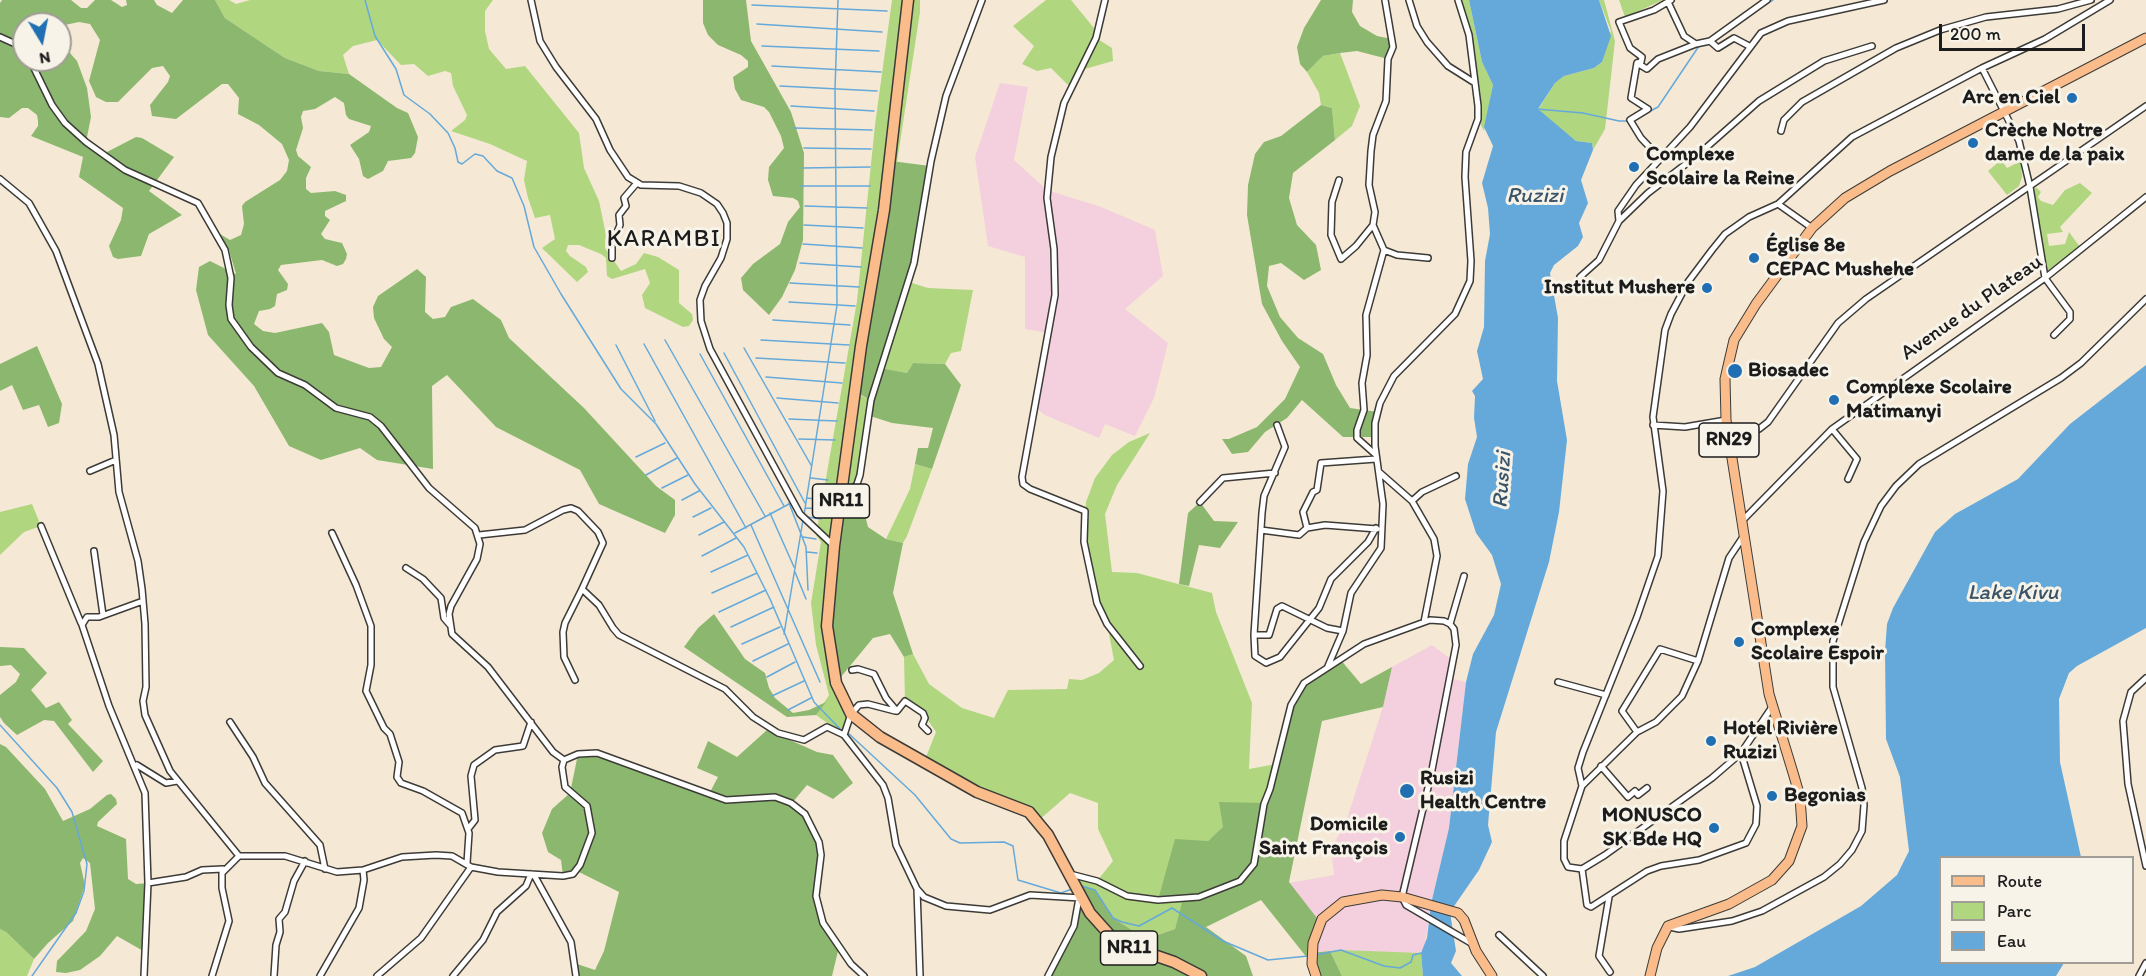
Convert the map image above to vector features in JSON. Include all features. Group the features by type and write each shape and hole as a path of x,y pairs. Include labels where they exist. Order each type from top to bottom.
{"highway":[{"name":"NR11","path":"908,0 893,142 858,369 834,546 827,626 836,684 851,714 890,743 968,787 1029,812 1048,835 1095,921 1116,942 1174,962 1201,976"}],"main road":[{"name":"RN29","path":"1668,926 1729,904 1761,888 1782,870 1796,847 1802,826 1800,797 1772,707 1740,523 1726,420 1725,379 1734,340 1746,319 1812,228 1830,210 1861,186 2146,38"},
{"path":"1316,976 1312,964 1316,932 1332,909 1343,902 1368,896 1402,897 1458,913 1464,920 1471,943 1492,976"},
{"path":"1650,976 1656,948 1668,926"}],"street":[{"path":"531,0 544,48 596,118 622,171 636,184 650,187 674,186 701,193 717,204 723,213 728,228 727,239 721,258 702,291 700,306 710,349 801,515 834,546"},
{"path":"840,504 857,484 860,475 871,400 914,263 931,161 946,96 982,0"},
{"path":"1105,0 1096,38 1064,103 1051,157 1047,198 1054,249 1054,295 1022,477 1023,484 1030,489 1085,511 1084,542 1097,603 1107,624 1140,666"},
{"path":"1339,180 1332,202 1331,235 1341,259 1356,246 1373,225 1375,212 1369,185 1371,152 1373,135 1386,101 1388,59 1393,47 1385,0"},
{"path":"1409,0 1414,20 1426,42 1448,66 1475,83"},
{"path":"1327,667 1343,631 1351,593 1381,548 1379,529 1383,504 1376,457 1375,423 1388,386 1399,370 1455,314 1468,289 1471,269 1465,177 1466,152 1478,119 1469,38 1458,0"},
{"path":"1637,63 1647,69 1658,59 1710,41 1767,0"},
{"path":"1619,221 1618,211 1659,157 1690,127 1761,33 1788,21 1884,0"},
{"path":"1781,131 1784,120 1802,102 1853,71 1906,44 1940,30 1986,17 2058,9 2091,0"},
{"path":"1582,786 1578,768 1637,617 1658,556 1663,491 1653,425 1665,330 1678,298 1697,269 1725,234 1749,217 1778,204 1852,137 1982,68 2045,39 2110,0"},
{"path":"1659,157 1641,138 1630,120 1648,109 1631,98 1637,63 1641,62 1642,57 1630,48 1619,22 1654,10 1670,1 1684,36 1696,44"},
{"path":"1710,41 1718,48 1734,38 1749,46"},
{"path":"1580,277 1596,265 1619,221 1648,193 1714,142 1759,101 1824,61 1872,46"},
{"path":"1982,68 2006,111 2019,141 2030,187 2045,278 2070,316 2054,335"},
{"path":"36,72 52,105 65,123 86,142 125,170 198,203 225,250 231,278 229,305 231,319 251,347 278,373 305,385 336,408 370,417 381,426 429,488 464,518 479,535 477,559 451,606 452,634 488,667 553,752 564,760"},
{"path":"1728,435 1759,429 1768,422 1838,323 1866,298 2146,106"},
{"path":"0,179 29,203 61,262 98,364 116,459 119,492 138,561 143,601 146,676 143,707 166,765 239,856"},
{"path":"612,258 612,244 620,225 619,215 626,206 624,198 636,184"},
{"name":"Avenue du Plateau","path":"1740,523 1832,429 2045,278 2146,197"},
{"path":"1778,204 1812,228"},
{"path":"1373,225 1384,250 1366,315 1367,355 1362,383 1364,410 1357,430 1357,438 1376,457"},
{"path":"1384,250 1397,255 1428,258"},
{"path":"1668,926 1684,929 1732,921 1762,911 1824,877 1852,850 1862,831 1864,805 1862,788 1833,687 1833,641 1864,542 1881,506 1896,486 1919,464 2061,378 2081,363 2146,300"},
{"path":"1653,425 1685,427 1726,420"},
{"path":"1277,425 1284,447 1264,496 1254,635 1255,656 1266,663 1285,652 1322,603 1331,579 1379,529"},
{"path":"1832,429 1857,459 1848,480"},
{"path":"1307,528 1303,512 1313,492 1317,490 1322,463 1376,457"},
{"path":"90,471 116,459"},
{"path":"1379,472 1412,501 1429,528 1437,556 1424,622"},
{"path":"1200,502 1222,478 1275,473"},
{"path":"1412,501 1422,492 1456,476"},
{"path":"479,535 525,530 571,508 578,511 598,532 603,543 565,623 563,632 564,657 575,680"},
{"path":"1261,530 1299,535 1307,528 1332,525 1379,529"},
{"path":"41,526 82,625 109,706 135,764 145,793 148,883 144,976"},
{"path":"332,533 368,614 372,642 366,691 384,729 390,734 399,762 398,781 458,810 462,813 468,829 469,865 421,938 377,976"},
{"path":"1743,537 1729,558 1698,661 1689,684 1678,702 1656,722 1637,732 1582,786 1564,841 1568,867 1582,869 1664,814 1741,753 1772,707"},
{"path":"94,551 103,615"},
{"path":"406,568 423,579 441,598 444,618 450,625"},
{"path":"1464,576 1450,624 1456,635 1456,645 1431,775 1402,897 1412,909 1471,943"},
{"path":"582,589 599,605 619,635 725,689 753,717 778,733 804,740 827,728 845,732 883,784 888,798 896,845 917,889 920,976"},
{"path":"82,625 87,617 103,615 143,601"},
{"path":"1254,635 1269,635 1279,607 1286,606 1327,628 1343,631"},
{"path":"1072,877 1097,881 1127,896 1158,900 1199,897 1240,881 1254,864 1264,804 1270,789 1291,705 1304,683 1353,649 1430,620 1450,624"},
{"path":"1637,732 1622,711 1660,649 1698,661"},
{"path":"852,670 858,669 874,674 886,698 897,711"},
{"path":"2145,679 2131,692 2122,721 2128,784 2146,866"},
{"path":"1558,682 1606,695"},
{"path":"897,711 905,701 923,713 926,718 922,725 928,731"},
{"path":"845,732 851,714 859,705 868,704 897,711"},
{"path":"230,722 253,757 265,783 320,845 326,868"},
{"path":"468,829 475,820 471,776 474,765 495,750 523,746 531,722"},
{"path":"564,760 578,754 597,753 726,801 775,797 792,803 805,814 819,842 821,855 816,896 823,923 851,964 864,976"},
{"path":"1582,869 1587,905 1593,907 1630,880 1657,867 1699,860 1746,843 1756,824 1757,806 1741,753"},
{"path":"148,883 186,877 202,870 223,869 239,856 285,856 338,872 363,870 388,860 436,855 452,856 469,865 533,874 573,874 580,865 592,833 585,802 570,793 562,782 564,760"},
{"path":"135,764 166,783 177,781"},
{"path":"1601,766 1628,797 1635,791 1638,795 1647,788"},
{"path":"274,976 276,945 280,932 279,919 285,912 294,881 305,861"},
{"path":"212,976 229,921 221,881 223,869"},
{"path":"320,976 358,908 364,880 363,870"},
{"path":"453,976 483,940 497,912 526,886 533,874"},
{"path":"533,874 571,942 576,976"},
{"path":"917,889 936,903 976,910 990,910 1030,895 1080,896 1074,926 1048,976"},
{"path":"1609,897 1599,956 1610,972"},
{"path":"1499,935 1543,976"},
{"path":"2139,976 2146,963"}],"shaded area":[{"path":"1000,83 1028,87 1014,160 1047,190 1101,207 1155,230 1163,276 1125,309 1168,343 1154,398 1135,436 1105,424 1099,438 1045,415 1036,408 1049,333 1025,329 1025,257 988,246 975,157"},
{"path":"1432,645 1452,660 1449,678 1466,682 1449,828 1431,904 1424,950 1413,955 1341,950 1312,953 1289,883 1334,875 1331,848 1345,825 1383,707 1392,667"}],"green space":[{"path":"2,0 71,0 81,8 87,8 95,0 111,0 122,7 127,5 126,0 154,0 157,5 172,13 183,0 215,0 225,18 285,58 319,71 349,74 397,108 408,113 418,137 415,153 411,158 388,161 383,171 368,179 363,176 359,159 350,145 369,132 371,126 349,119 344,103 335,97 315,109 303,111 301,117 303,128 296,150 298,156 311,167 306,178 306,189 311,193 335,191 346,195 346,201 325,211 325,216 330,220 321,234 325,239 342,243 347,254 346,259 343,264 337,266 322,260 281,265 278,270 288,284 287,290 277,294 275,306 259,311 254,324 263,331 275,333 322,323 329,332 334,355 369,368 381,367 392,347 384,339 374,318 373,307 378,296 417,269 426,277 425,312 433,319 445,317 451,307 473,299 501,320 509,338 584,408 656,486 675,500 675,515 665,533 599,504 580,470 496,427 447,375 432,386 433,469 377,460 360,448 321,460 289,446 254,386 208,335 196,290 199,267 210,261 236,274 229,250 218,233 230,240 241,235 244,224 242,206 280,180 287,171 289,160 282,144 259,125 238,114 239,98 228,84 222,84 176,119 152,116 150,105 170,76 163,66 152,68 118,102 106,102 96,97 89,81 100,40 90,24 72,23 72,12 12,12 12,72 72,72 72,55 77,61 87,88 91,117 86,142 103,154 136,137 142,138 174,157 149,191 182,215 149,234 141,256 118,259 113,257 109,246 121,220 123,208 79,177 83,157 31,136 38,126 38,121 37,115 28,108 22,108 9,118 0,117 0,3"},
{"path":"215,0 229,0 236,4 250,0 493,0 485,11 485,31 489,49 506,69 525,66 579,133 584,168 599,201 606,235 605,248 621,271 636,264 644,253 658,257 679,270 679,303 692,314 693,320 689,326 683,327 645,308 642,295 650,283 645,269 612,279 607,276 606,258 601,254 579,245 568,245 566,251 586,267 588,272 577,282 542,248 555,239 550,215 535,218 524,180 527,161 490,144 451,131 465,120 467,115 453,86 451,73 445,71 428,76 414,64 401,65 377,40 353,46 343,55 349,74 319,71 285,58 225,18"},
{"path":"703,0 746,0 751,41 791,112 804,153 803,240 795,270 782,297 769,315 743,290 741,278 753,264 780,244 788,222 800,207 798,201 793,198 773,196 768,180 769,167 784,148 781,136 764,107 741,100 735,89 733,77 748,67 748,61 741,55 718,45 708,35 703,23"},
{"path":"892,0 920,0 920,12 897,162 891,161 855,393 871,400 831,657 851,714 844,735 816,715 829,695 816,645 811,603 821,542 816,535 857,301 875,125"},
{"path":"1046,0 1071,0 1098,33 1096,38 1112,48 1113,61 1081,70 1071,88 1051,68 1037,71 1022,64 1034,46 1013,26"},
{"path":"1321,0 1353,0 1352,12 1360,26 1377,36 1392,39 1388,59 1357,51 1340,53 1323,56 1307,72 1300,64 1297,47 1304,28"},
{"path":"1458,0 1469,0 1482,62 1493,85 1484,131 1478,119 1469,38"},
{"path":"1599,0 1604,0 1615,41 1605,129 1593,150 1592,143 1576,141 1538,110 1555,83 1564,76 1594,68 1602,62 1611,31"},
{"path":"1619,0 1663,0 1625,17"},
{"path":"1340,53 1360,106 1352,126 1335,140 1332,108 1321,105 1319,93 1307,72 1323,56"},
{"path":"1321,105 1332,108 1335,140 1293,173 1289,198 1297,225 1316,245 1321,270 1304,280 1281,263 1269,266 1267,286 1280,317 1298,338 1323,354 1336,385 1350,408 1378,412 1375,437 1343,437 1302,400 1287,418 1265,432 1248,452 1232,454 1222,439 1229,439 1257,427 1285,399 1300,367 1282,341 1262,304 1247,215 1248,185 1255,154 1264,142 1281,136"},
{"path":"2001,160 2007,168 2021,161 2022,177 2019,186 2007,195 1988,171"},
{"path":"891,161 930,166 914,263 881,368 907,373 913,363 945,364 961,385 932,469 915,464 918,448 928,448 933,428 892,423 867,415 871,400 855,392"},
{"path":"2080,183 2092,193 2060,227 2063,232 2047,234 2049,246 2065,244 2069,232 2080,247 2047,271 2033,190 2036,187 2041,192 2038,197 2041,201 2053,205 2065,190"},
{"path":"909,282 928,288 973,290 961,351 951,353 945,364 913,363 907,373 881,368"},
{"path":"37,346 62,404 59,423 48,427 39,405 23,410 12,385 0,391 0,364"},
{"path":"1150,433 1117,485 1105,514 1112,572 1137,573 1212,593 1216,612 1252,703 1249,769 1276,764 1264,804 1223,828 1208,841 1184,899 1175,929 1146,939 1113,918 1095,890 1079,892 1070,874 1097,881 1113,861 1098,829 1098,803 1070,793 1038,821 924,762 936,732 923,713 905,701 904,657 913,654 929,684 962,708 994,718 1008,690 1067,689 1069,679 1082,680 1099,673 1114,660 1107,624 1097,603 1084,542 1086,502 1095,478 1112,455 1129,442"},
{"path":"915,464 932,469 907,536 903,543 886,539 910,489"},
{"path":"857,484 868,527 886,539 903,543 893,593 913,654 904,657 890,634 873,638 836,683 827,626 840,504"},
{"path":"1200,502 1214,521 1238,522 1220,548 1199,545 1189,586 1179,584 1188,513"},
{"path":"32,504 41,526 24,532 0,555 0,512"},
{"path":"714,614 745,659 765,673 769,688 775,698 793,713 809,710 826,702 816,715 787,717 684,647 698,628"},
{"path":"0,647 24,648 47,673 31,690 46,708 59,702 72,720 68,724 103,761 93,772 54,721 44,720 17,735 4,723 0,717 0,695 16,682 20,674 11,665 0,666"},
{"path":"1340,659 1361,684 1392,667 1383,707 1322,721 1289,882 1320,922 1312,953 1330,951 1342,976 1316,976 1312,964 1261,900 1206,927 1246,956 1253,976 1048,976 1074,926 1082,886 1095,890 1113,918 1146,939 1175,929 1183,899 1158,900 1175,839 1208,841 1223,827 1219,802 1264,803 1288,716 1304,683"},
{"path":"767,730 817,752 833,755 853,783 833,799 807,785 792,803 805,814 819,842 818,910 839,947 832,976 576,976 574,963 595,970 604,951 619,892 577,871 563,876 561,860 548,852 542,833 552,809 570,793 578,754 588,752 709,794 718,777 697,768 708,741 737,757"},
{"path":"0,744 6,747 45,789 63,821 90,809 107,795 111,794 116,799 117,804 98,822 97,826 126,839 128,879 136,884 148,883 145,952 117,936 100,956 80,970 66,973 56,972 57,961 86,931 95,909 90,863 83,858 80,863 85,885 73,921 34,959 0,929"},
{"path":"0,929 34,959 27,976 0,976"},
{"path":"1330,951 1421,953 1423,976 1342,976"}],"water":[{"name":"Ruzizi","path":"1469,0 1599,0 1611,36 1602,62 1594,68 1564,76 1555,83 1538,109 1576,141 1592,143 1593,150 1581,180 1588,203 1579,223 1583,237 1578,246 1554,265 1550,273 1558,318 1557,381 1567,440 1559,512 1549,562 1496,732 1488,825 1492,842 1479,870 1450,912 1456,951 1451,963 1462,976 1423,976 1421,953 1427,938 1431,904 1449,828 1466,682 1473,654 1494,615 1501,584 1492,555 1476,533 1465,499 1468,464 1477,437 1474,418 1475,396 1472,391 1483,379 1477,351 1484,327 1485,261 1490,234 1488,208 1482,183 1493,146 1484,127 1493,85 1482,62"},
{"name":"Lake Kivu","path":"2146,365 2146,628 2077,666 2069,673 2059,699 2060,762 2081,856 1939,856 1939,964 2063,964 2056,976 1728,976 1755,967 1861,906 1897,875 1909,851 1900,777 1886,739 1885,651 1887,624 1893,608 1935,532 1955,514 2018,479 2070,424"}],"waterway":[{"path":"365,0 375,36 396,69 404,95 430,114 448,133 458,162 462,164 475,154 483,156 497,171 512,178 524,206 534,247 561,294 621,389 656,424 695,484 744,547 770,599 814,702 842,731"},
{"path":"804,515 837,305 835,89 838,0"},
{"path":"1763,6 1773,0"},
{"path":"752,5 887,11"},
{"path":"757,24 882,32"},
{"path":"762,46 879,51"},
{"path":"1643,115 1658,107 1699,46"},
{"path":"772,66 881,72"},
{"path":"780,86 877,91"},
{"path":"791,106 874,111"},
{"path":"1537,109 1583,113 1627,121"},
{"path":"794,128 872,130"},
{"path":"804,148 871,149"},
{"path":"803,168 870,167"},
{"path":"801,186 870,186"},
{"path":"805,206 867,208"},
{"path":"804,225 863,228"},
{"path":"803,244 862,248"},
{"path":"800,263 861,267"},
{"path":"790,283 859,287"},
{"path":"789,302 855,306"},
{"path":"773,320 850,325"},
{"path":"665,340 765,516"},
{"path":"761,340 849,345"},
{"path":"644,344 746,528"},
{"path":"616,345 655,421"},
{"path":"744,348 811,465"},
{"path":"724,353 805,503"},
{"path":"700,354 784,506"},
{"path":"756,358 845,363"},
{"path":"766,377 842,383"},
{"path":"777,398 838,403"},
{"path":"789,419 837,421"},
{"path":"799,439 835,440"},
{"path":"636,457 665,443"},
{"path":"646,475 677,458"},
{"path":"662,488 688,475"},
{"path":"811,478 828,480"},
{"path":"682,500 699,491"},
{"path":"807,498 823,500"},
{"path":"789,503 806,547 808,590"},
{"path":"735,533 789,504"},
{"path":"693,517 711,508"},
{"path":"805,508 822,509"},
{"path":"770,513 794,567"},
{"path":"807,517 821,519"},
{"path":"784,634 803,520"},
{"path":"699,535 724,522"},
{"path":"751,525 820,682"},
{"path":"803,537 816,539"},
{"path":"702,556 736,538"},
{"path":"807,552 817,553"},
{"path":"711,572 748,555"},
{"path":"795,572 806,599"},
{"path":"712,593 757,573"},
{"path":"719,612 766,590"},
{"path":"731,627 774,607"},
{"path":"742,644 780,627"},
{"path":"753,661 788,644"},
{"path":"767,677 795,662"},
{"path":"772,696 804,681"},
{"path":"788,710 811,698"},
{"path":"0,725 57,788 72,812 87,864 84,891 76,913 32,976"},
{"path":"847,732 915,795 951,839 960,843 1004,842 1013,846 1018,880 1061,893 1072,889"},
{"path":"1082,886 1095,890 1113,918 1122,922 1139,926 1172,908 1223,941 1268,960 1308,956"},
{"path":"1315,955 1341,950 1384,966 1400,968 1411,962 1413,955 1421,953"}],"place":[{"name":"Arc en Ciel","path":"2072,98"},
{"name":"Crèche Notre dame de la paix","path":"1973,143"},
{"name":"Complexe Scolaire la Reine","path":"1634,167"},
{"name":"Église 8e CEPAC Mushehe","path":"1754,258"},
{"name":"Institut Mushere","path":"1707,288"},
{"name":"Biosadec","path":"1735,371"},
{"name":"Complexe Scolaire Matimanyi","path":"1834,400"},
{"name":"Complexe Scolaire Espoir","path":"1739,642"},
{"name":"Hotel Rivière Ruzizi","path":"1711,741"},
{"name":"Rusizi Health Centre","path":"1407,791"},
{"name":"Begonias","path":"1772,796"},
{"name":"MONUSCO SK Bde HQ","path":"1714,828"},
{"name":"Domicile Saint François","path":"1400,837"}],"district":[{"name":"KARAMBI","path":"664,240"}],"water label":[{"name":"Rusizi","path":"1503,480"}]}
